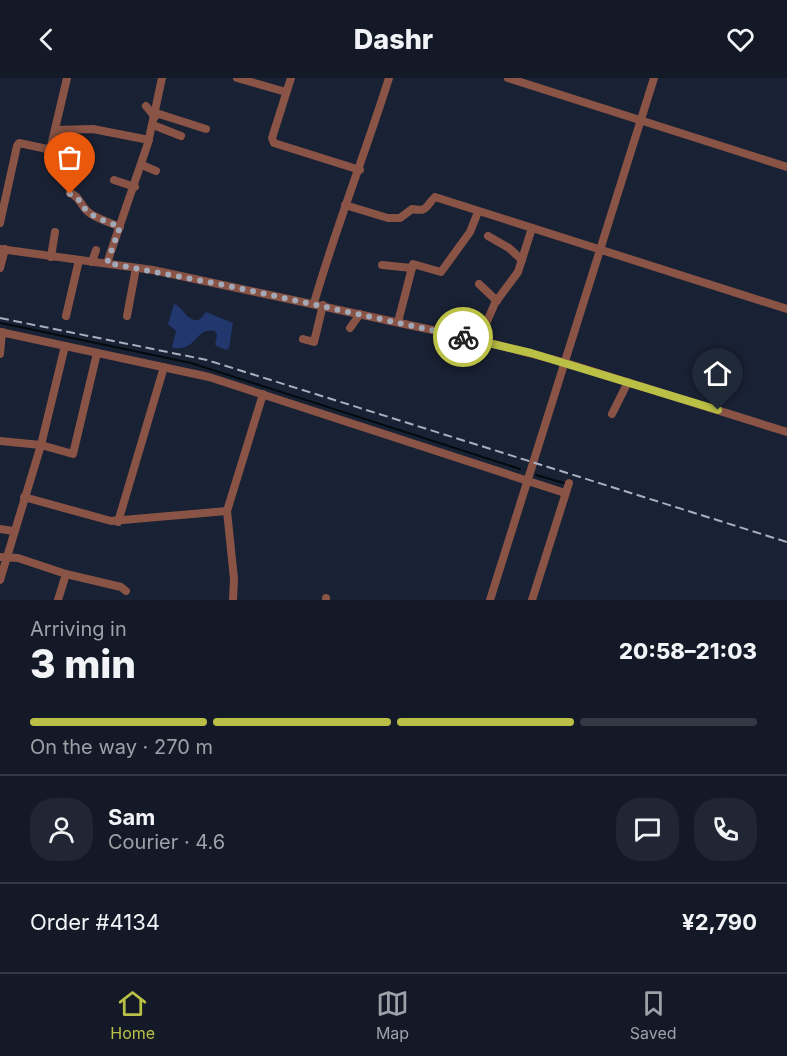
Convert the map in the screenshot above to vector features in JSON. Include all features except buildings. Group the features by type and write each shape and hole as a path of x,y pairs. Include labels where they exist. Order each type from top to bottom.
{"street":[{"path":"0,223 17,146 19,143 47,149 51,147 67,78"},
{"path":"107,263 142,165 162,78"},
{"path":"237,78 286,92"},
{"path":"291,78 272,138 274,143 360,170"},
{"path":"314,303 389,78"},
{"path":"508,78 787,167"},
{"path":"490,600 654,78"},
{"path":"146,106 154,118 181,136"},
{"path":"154,118 206,129"},
{"path":"55,130 93,129 149,140"},
{"path":"142,165 156,171"},
{"path":"114,180 135,187"},
{"path":"70,194 76,196 95,216 120,227"},
{"path":"345,205 375,215 400,218 412,209 423,212 428,209 435,197 787,309"},
{"path":"398,322 413,264 441,272 470,232 478,212"},
{"path":"479,340 496,301 518,272 532,228"},
{"path":"51,257 55,232"},
{"path":"488,236 509,248 522,260"},
{"path":"0,268 2,249 136,268 314,303 479,340 563,362 787,432"},
{"path":"93,262 96,250"},
{"path":"66,316 79,260"},
{"path":"382,265 412,268"},
{"path":"127,316 136,268"},
{"path":"479,284 496,301"},
{"path":"303,339 314,342 323,306"},
{"path":"350,328 360,314"},
{"path":"0,354 1,332 164,367 263,394 565,493"},
{"path":"0,580 3,556 41,445 65,346"},
{"path":"0,441 41,445 73,454 97,353"},
{"path":"118,522 164,367"},
{"path":"612,414 628,382"},
{"path":"233,600 234,579 227,511 263,394"},
{"path":"532,600 569,483"},
{"path":"24,497 103,520 118,522 227,511"},
{"path":"0,529 13,531"},
{"path":"3,556 121,587 126,591"},
{"path":"58,600 66,574"}],"shaded area":[{"path":"174,304 194,320 199,320 206,312 233,323 229,348 226,350 215,345 217,335 215,331 208,331 187,346 172,348 176,331 168,324"}],"waterway":[{"path":"1,323 191,363 520,469"},
{"path":"536,475 564,483"}],"railway":[{"path":"0,318 207,360 787,542"}],"way so far":[{"path":"70,194 80,199 82,205 95,216 120,227 107,263 153,270 314,303 463,337"}],"route":[{"path":"463,337 563,362 718,410"}]}
